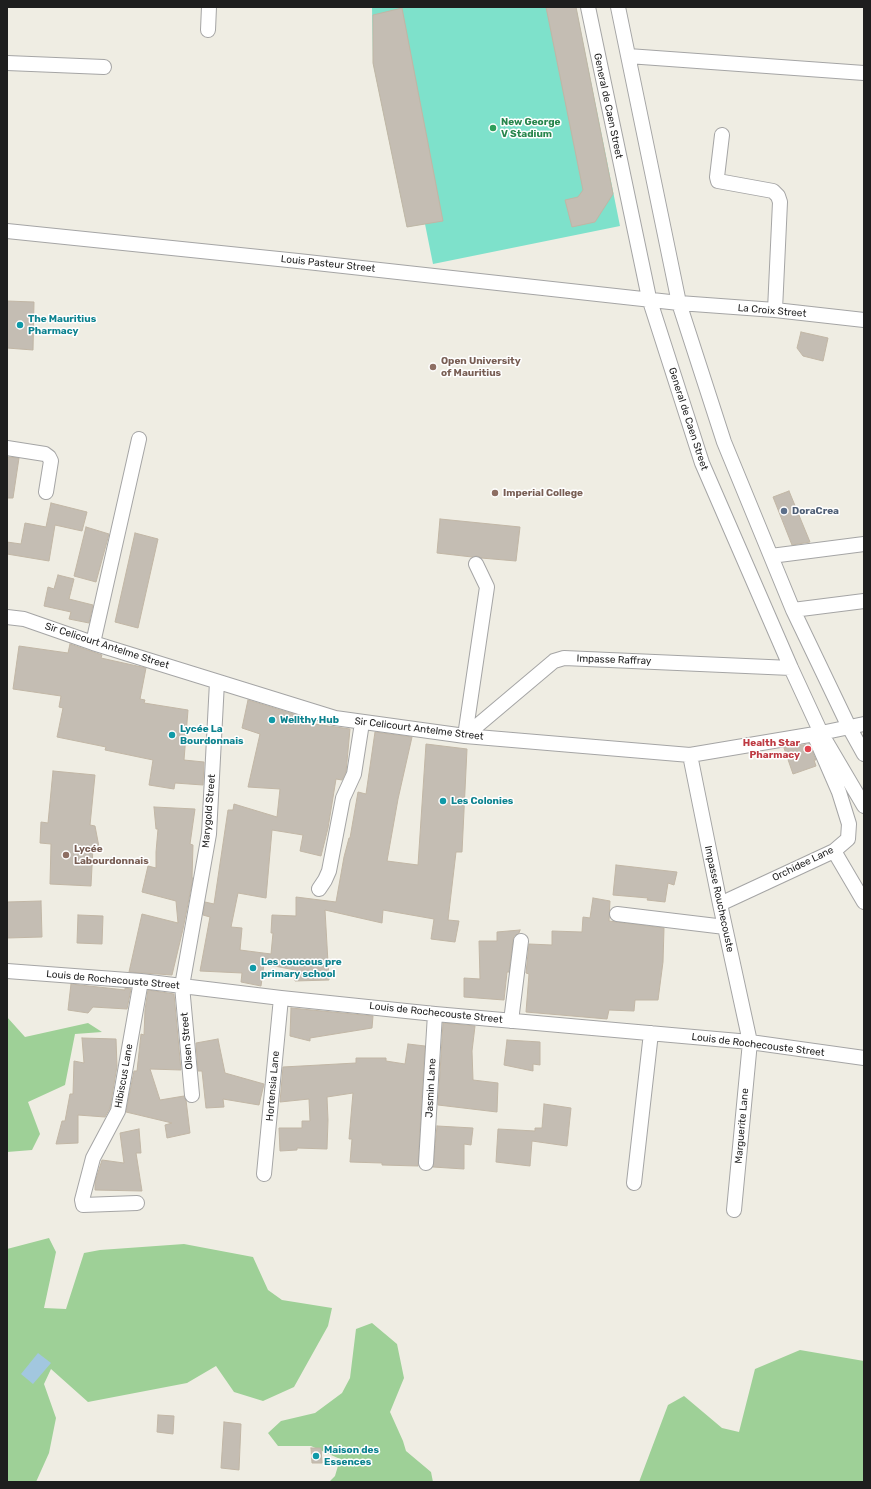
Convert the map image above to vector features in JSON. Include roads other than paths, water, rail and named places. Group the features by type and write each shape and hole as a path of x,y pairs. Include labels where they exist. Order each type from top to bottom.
{"street":[{"path":"208,30 210,7"},
{"name":"General de Caen Street","path":"588,7 649,298 702,463 791,668 817,733 864,806"},
{"path":"618,7 679,303 724,442 793,610 849,727 864,754"},
{"path":"628,56 864,73"},
{"path":"7,63 104,67"},
{"path":"722,135 717,177 718,181 773,191 778,196 780,202 775,310"},
{"name":"Louis Pasteur Street","path":"7,231 649,298 679,303"},
{"name":"La Croix Street","path":"679,303 775,310 864,320"},
{"path":"94,643 139,439"},
{"path":"7,448 45,454 49,457 51,461 46,492"},
{"path":"771,556 864,544"},
{"path":"465,736 487,588 476,564"},
{"path":"793,610 864,601"},
{"name":"Sir Celicourt Antelme Street","path":"7,617 24,619 94,643 335,718 362,723 465,736 690,755 864,724"},
{"name":"Impasse Raffray","path":"465,736 554,661 564,658 791,668"},
{"name":"Marygold Street","path":"182,986 209,834 217,682"},
{"path":"319,889 329,871 343,798 354,774 362,723"},
{"name":"Orchidee Lane","path":"720,904 834,851 848,839 849,824 817,733"},
{"name":"Impasse Rouchecouste","path":"690,755 750,1042"},
{"path":"834,851 864,902"},
{"path":"618,914 725,927"},
{"path":"511,1021 520,941"},
{"name":"Louis de Rochecouste Street","path":"7,971 141,981 281,998 435,1014 750,1042 864,1058"},
{"name":"Hibiscus Lane","path":"137,1203 83,1205 82,1200 93,1158 118,1111 141,981"},
{"name":"Olsen Street","path":"182,986 192,1095"},
{"name":"Hortensia Lane","path":"264,1174 281,998"},
{"name":"Jasmin Lane","path":"426,1163 435,1014"},
{"path":"634,1183 651,1033"},
{"name":"Marguerite Lane","path":"734,1210 750,1042"}],"place":[{"name":"New George V Stadium","path":"493,128"},
{"name":"The Mauritius Pharmacy","path":"20,325"},
{"name":"Open University of Mauritius","path":"433,367"},
{"name":"Imperial College","path":"495,493"},
{"name":"DoraCrea","path":"784,511"},
{"name":"Wellthy Hub","path":"272,720"},
{"name":"Lycée La Bourdonnais","path":"172,735"},
{"name":"Health Star Pharmacy","path":"808,749"},
{"name":"Les Colonies","path":"443,801"},
{"name":"Lycée Labourdonnais","path":"66,855"},
{"name":"Les coucous pre primary school","path":"253,968"},
{"name":"Maison des Essences","path":"316,1456"}]}
